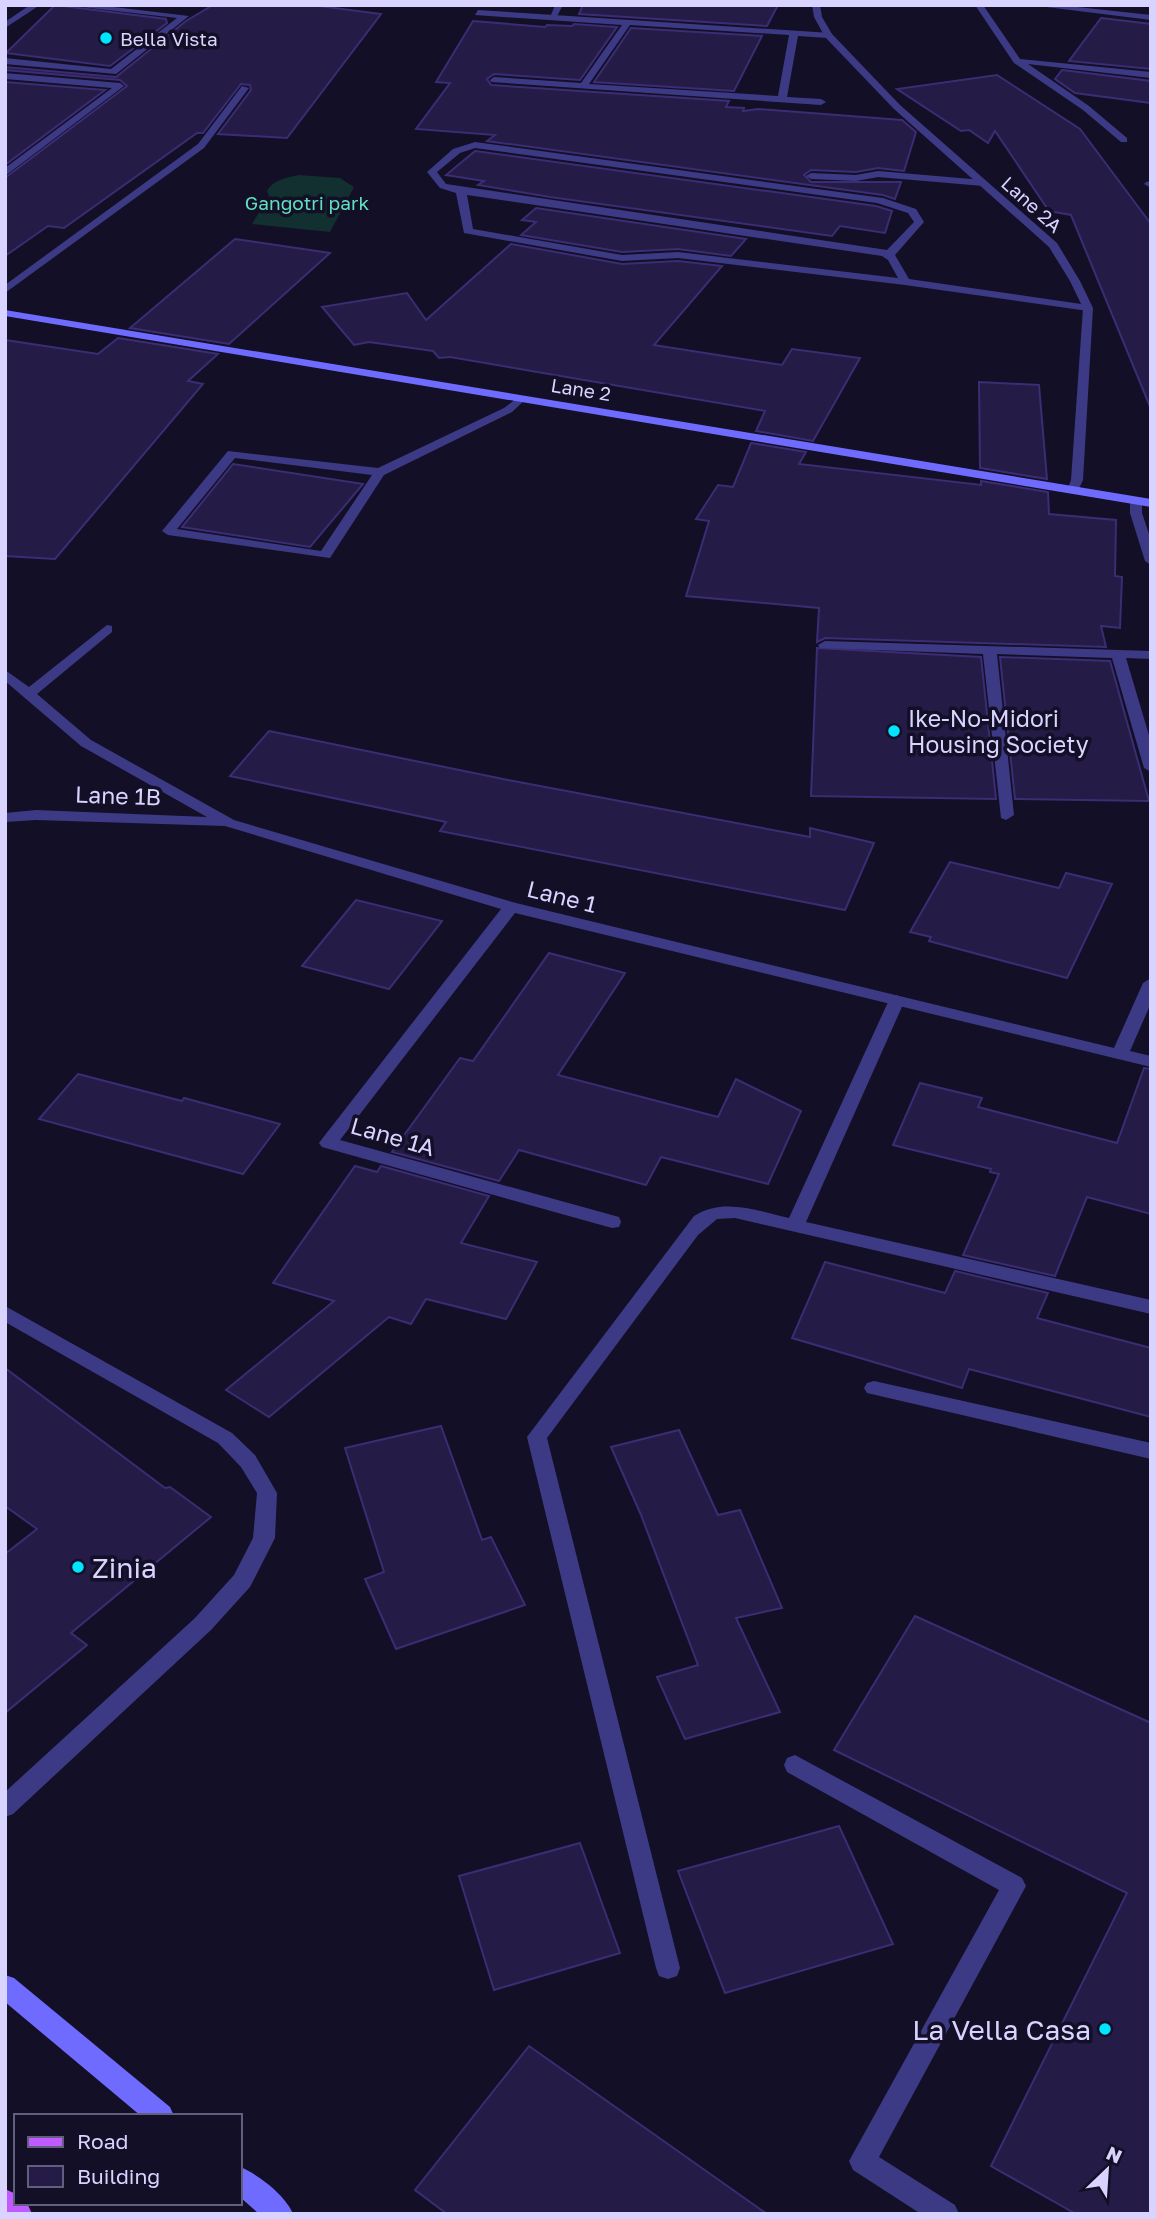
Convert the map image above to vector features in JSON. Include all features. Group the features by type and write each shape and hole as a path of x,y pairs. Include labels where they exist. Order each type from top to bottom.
{"main road":[{"path":"5,2202 19,2214"}],"street":[{"path":"7,23 36,5"},
{"path":"5,61 113,72 185,16 68,5"},
{"path":"552,18 559,5"},
{"name":"Lane 2A","path":"816,5 818,17 828,35 897,107 1053,245 1076,281 1088,308 1077,480 1073,490"},
{"path":"979,5 1017,61 1086,108 1125,140"},
{"path":"1034,5 1151,18"},
{"path":"478,13 828,35"},
{"path":"583,86 627,23"},
{"path":"782,99 794,33"},
{"path":"1017,61 1151,75"},
{"path":"5,76 121,86 5,173"},
{"path":"494,80 821,102"},
{"path":"5,290 201,146 245,88"},
{"path":"888,256 919,222 912,211 879,200 475,145 464,146 446,157 432,172 443,186 461,191 888,256 905,282"},
{"path":"5,162 20,164"},
{"path":"811,176 856,178 878,174 983,183"},
{"path":"461,191 468,231 622,258 678,255 905,282 1088,308"},
{"name":"Lane 2","path":"5,313 1151,503"},
{"path":"380,472 232,454 168,531 325,555 380,472 508,410 520,398"},
{"path":"1136,501 1136,513 1151,561"},
{"path":"29,694 107,629"},
{"path":"825,645 1151,655"},
{"path":"990,651 1006,815"},
{"path":"1118,654 1151,768"},
{"name":"Lane 1","path":"5,674 86,743 229,823 511,907 1151,1062"},
{"name":"Lane 1B","path":"5,818 36,815 229,823"},
{"name":"Lane 1A","path":"511,907 328,1143 612,1222"},
{"path":"1120,1054 1151,983"},
{"path":"795,1226 897,1000"},
{"path":"668,1968 537,1437 698,1221 722,1211 1151,1307"},
{"path":"5,1313 225,1438 248,1461 267,1493 264,1538 242,1581 203,1625 5,1807"},
{"path":"874,1388 1151,1451"},
{"path":"795,1765 1014,1886 862,2161 947,2214"},
{"path":"5,1986 159,2114"},
{"path":"242,2182 280,2214"}],"green space":[{"name":"Gangotri park","path":"299,175 340,178 354,187 330,232 252,224 269,196 267,191 270,187 281,180"}],"building":[{"path":"55,5 166,19 167,23 110,66 6,53"},
{"path":"213,5 311,5 381,14 287,138 218,134 251,90 250,85 241,84 203,133 197,133 64,228 48,226 5,256 5,178 127,86 120,80 5,70 5,67 116,77 186,21"},
{"path":"583,5 778,5 767,26 579,14"},
{"path":"1101,18 1151,24 1151,69 1069,61"},
{"path":"473,21 545,27 574,24 617,27 580,80 494,74 487,79 491,85 729,101 726,107 744,108 743,111 758,109 902,120 916,132 904,171 878,168 856,172 811,170 804,175 811,182 901,182 895,199 883,195 487,141 495,135 416,129 450,83 436,82"},
{"path":"631,28 762,36 734,91 594,82"},
{"path":"1062,70 1151,81 1151,103 1075,93 1055,79"},
{"path":"997,75 1080,129 1151,224 1151,409 1071,215 1049,211 995,131 988,143 969,130 961,131 897,89"},
{"path":"5,82 105,90 5,165"},
{"path":"475,151 876,206 892,211 885,233 840,226 832,236 550,197 478,185 484,181 446,175"},
{"path":"536,208 746,239 731,256 678,249 622,252 521,235 536,222 522,220"},
{"path":"235,239 330,253 229,344 130,328"},
{"path":"511,244 622,264 678,261 722,266 654,345 782,365 792,349 860,358 813,441 756,431 765,411 450,357 439,358 433,351 369,342 354,345 322,307 407,293 426,320"},
{"path":"118,338 218,354 188,381 203,384 55,559 5,556 5,340 98,354"},
{"path":"979,382 1039,385 1047,479 980,468"},
{"path":"751,443 806,452 799,464 981,485 981,481 1048,492 1049,514 1116,520 1115,576 1122,577 1120,628 1101,626 1106,647 825,638 817,642 819,608 686,596 709,521 696,519 718,485 733,487"},
{"path":"233,464 363,484 310,547 182,527"},
{"name":"Ike-No-Midori Housing Society","path":"817,648 981,657 996,799 811,796"},
{"path":"1000,657 1110,661 1149,801 1015,799"},
{"path":"269,731 508,780 810,837 810,828 874,843 845,910 440,831 446,822 230,776"},
{"path":"950,862 1059,888 1066,873 1112,884 1067,978 929,941 931,937 910,932"},
{"path":"356,900 442,921 389,989 302,966"},
{"path":"549,953 625,973 558,1075 718,1117 736,1079 801,1111 768,1184 661,1157 646,1185 519,1150 499,1181 392,1152 460,1058 473,1061"},
{"path":"1144,1068 1151,1069 1151,1214 1087,1197 1055,1276 963,1255 999,1174 990,1172 991,1169 893,1145 920,1083 982,1098 978,1107 1117,1143"},
{"path":"78,1074 182,1101 184,1098 280,1124 243,1174 39,1119"},
{"path":"355,1166 377,1172 381,1166 489,1196 461,1243 537,1262 506,1319 426,1299 411,1324 389,1317 269,1417 226,1390 334,1301 273,1283"},
{"path":"825,1262 945,1293 955,1271 1048,1293 1037,1318 1151,1348 1151,1417 969,1369 962,1388 792,1338"},
{"name":"Zinia","path":"5,1368 165,1488 170,1487 211,1517 71,1633 87,1645 5,1713 5,1554 37,1529 5,1506"},
{"path":"441,1426 482,1540 491,1537 525,1605 396,1649 365,1579 384,1572 345,1448"},
{"path":"679,1430 718,1515 740,1510 782,1608 736,1618 780,1712 685,1739 657,1677 698,1665 641,1515 611,1447"},
{"name":"La Vella Casa","path":"915,1616 1151,1723 1151,2214 1076,2214 991,2166 1127,1893 834,1750"},
{"path":"839,1826 893,1944 725,1993 678,1871"},
{"path":"580,1843 620,1953 494,1990 459,1876"},
{"path":"529,2046 767,2214 447,2214 415,2190"}],"place":[{"name":"Bella Vista","path":"106,38"},
{"name":"Ike-No-Midori Housing Society","path":"894,731"},
{"name":"Zinia","path":"78,1567"},
{"name":"La Vella Casa","path":"1105,2029"}]}
